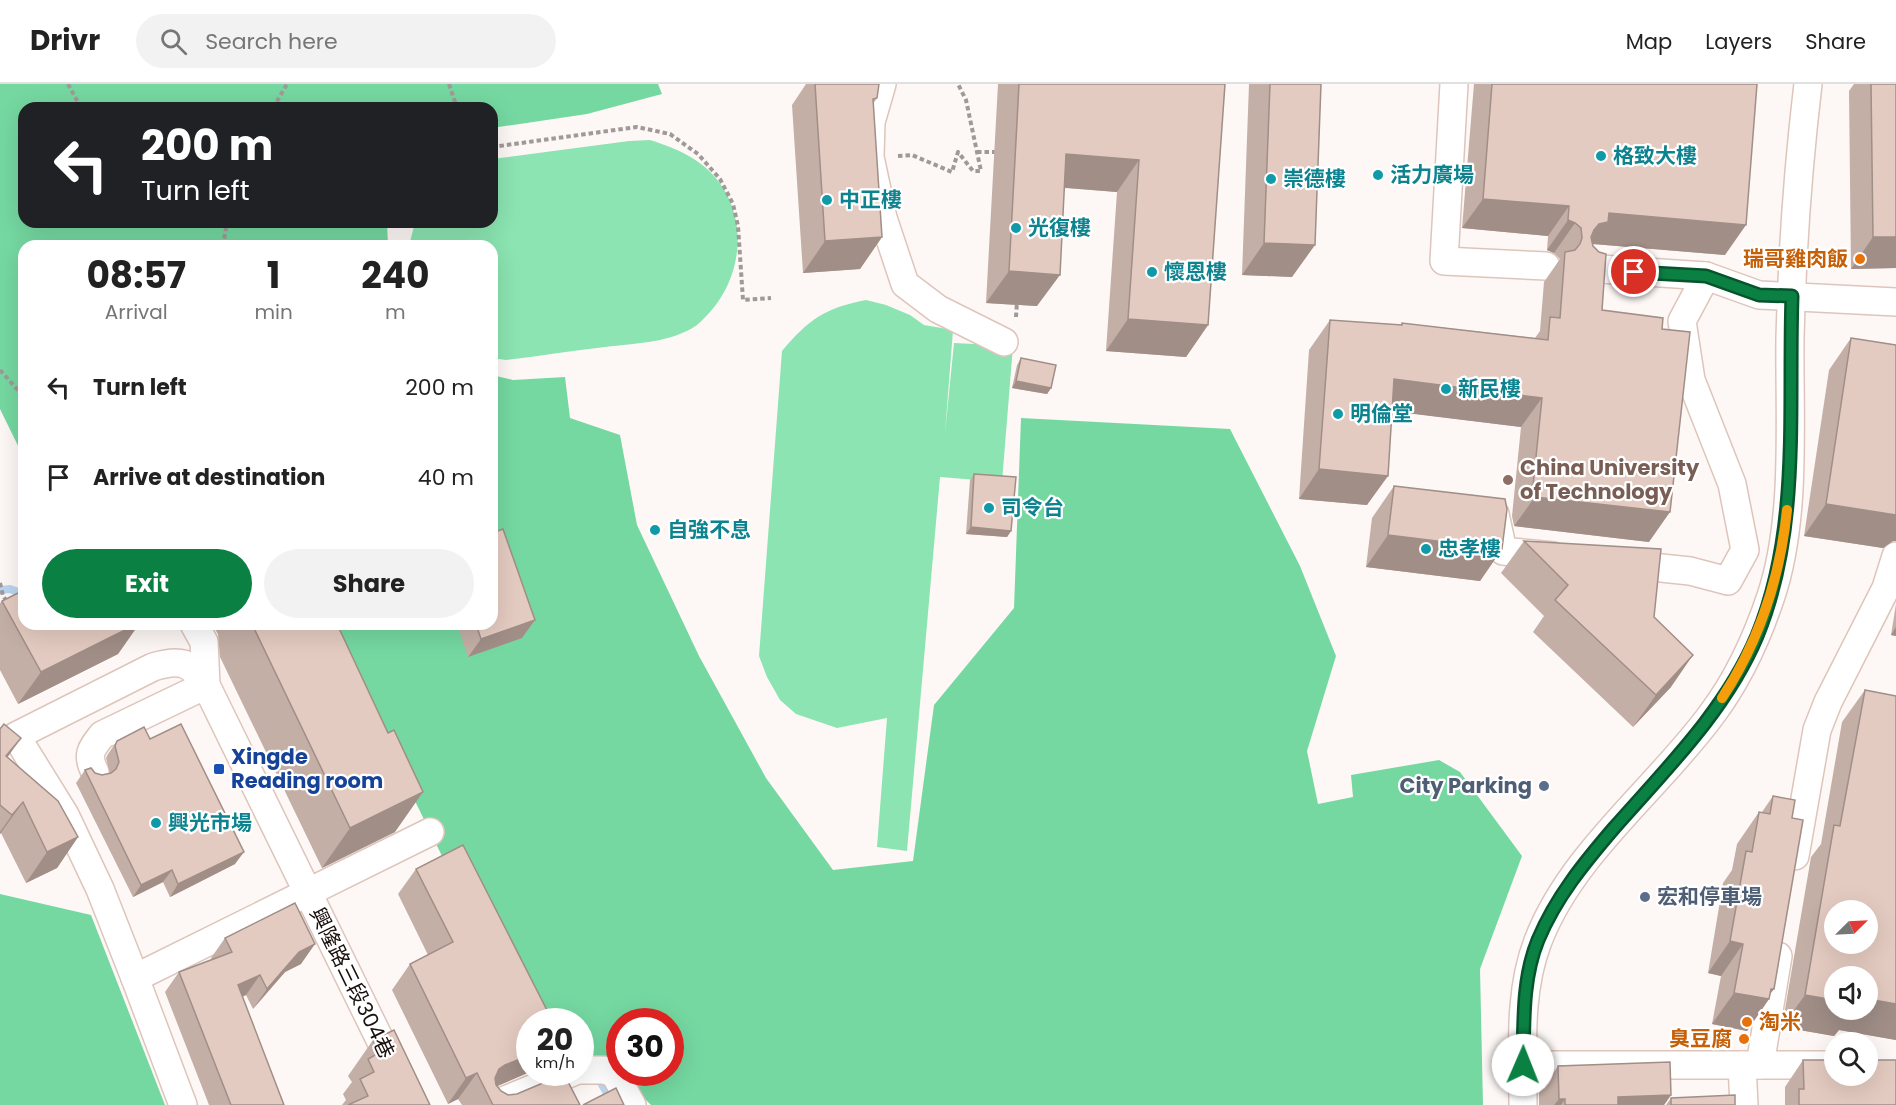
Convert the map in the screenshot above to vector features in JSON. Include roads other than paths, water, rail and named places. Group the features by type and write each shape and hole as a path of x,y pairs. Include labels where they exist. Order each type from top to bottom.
{"street":[{"path":"882,84 872,122 870,157 883,218 905,284 938,309 1010,331"},
{"path":"1454,84 1444,261 1546,266"},
{"path":"1523,1105 1527,981 1538,941 1558,898 1579,869 1712,714 1739,673 1752,646 1772,592 1783,545 1788,500 1792,261 1808,84"},
{"path":"1586,268 1706,276 1759,295 1896,302"},
{"path":"1472,507 1494,508 1503,550 1690,571 1728,581 1745,550 1732,484 1691,380 1682,321 1706,276"},
{"path":"1791,880 1816,730 1886,588 1896,556"},
{"path":"95,772 90,762 91,749 102,735 206,685 204,642 197,630"},
{"name":"興隆路三段304巷","path":"183,1105 100,889 54,821 14,747 153,667 168,662 178,662 189,666 199,673 206,685 412,1105"},
{"path":"308,893 430,832"},
{"name":"興隆路三段304巷","path":"135,978 308,893"},
{"path":"1744,1105 1751,1065 1784,926"},
{"path":"1523,1065 1824,1065"},
{"path":"594,1071 614,1073 632,1105"},
{"path":"493,1105 543,1086"}],"waterway":[{"path":"0,590 10,589 18,592"},
{"path":"594,1071 614,1105"}],"place":[{"name":"格致大樓","path":"1601,156"},
{"name":"活力廣場","path":"1378,175"},
{"name":"崇德樓","path":"1271,179"},
{"name":"中正樓","path":"827,200"},
{"name":"光復樓","path":"1016,228"},
{"name":"瑞哥雞肉飯","path":"1860,259"},
{"name":"懷恩樓","path":"1152,272"},
{"name":"新民樓","path":"1446,389"},
{"name":"明倫堂","path":"1338,414"},
{"name":"China University of Technology","path":"1508,480"},
{"name":"司令台","path":"989,508"},
{"name":"自強不息","path":"655,530"},
{"name":"忠孝樓","path":"1426,549"},
{"name":"Xingde Reading room","path":"219,769"},
{"name":"City Parking","path":"1544,786"},
{"name":"興光市場","path":"156,823"},
{"name":"宏和停車場","path":"1645,897"},
{"name":"淘米","path":"1747,1022"},
{"name":"臭豆腐","path":"1744,1039"}]}
